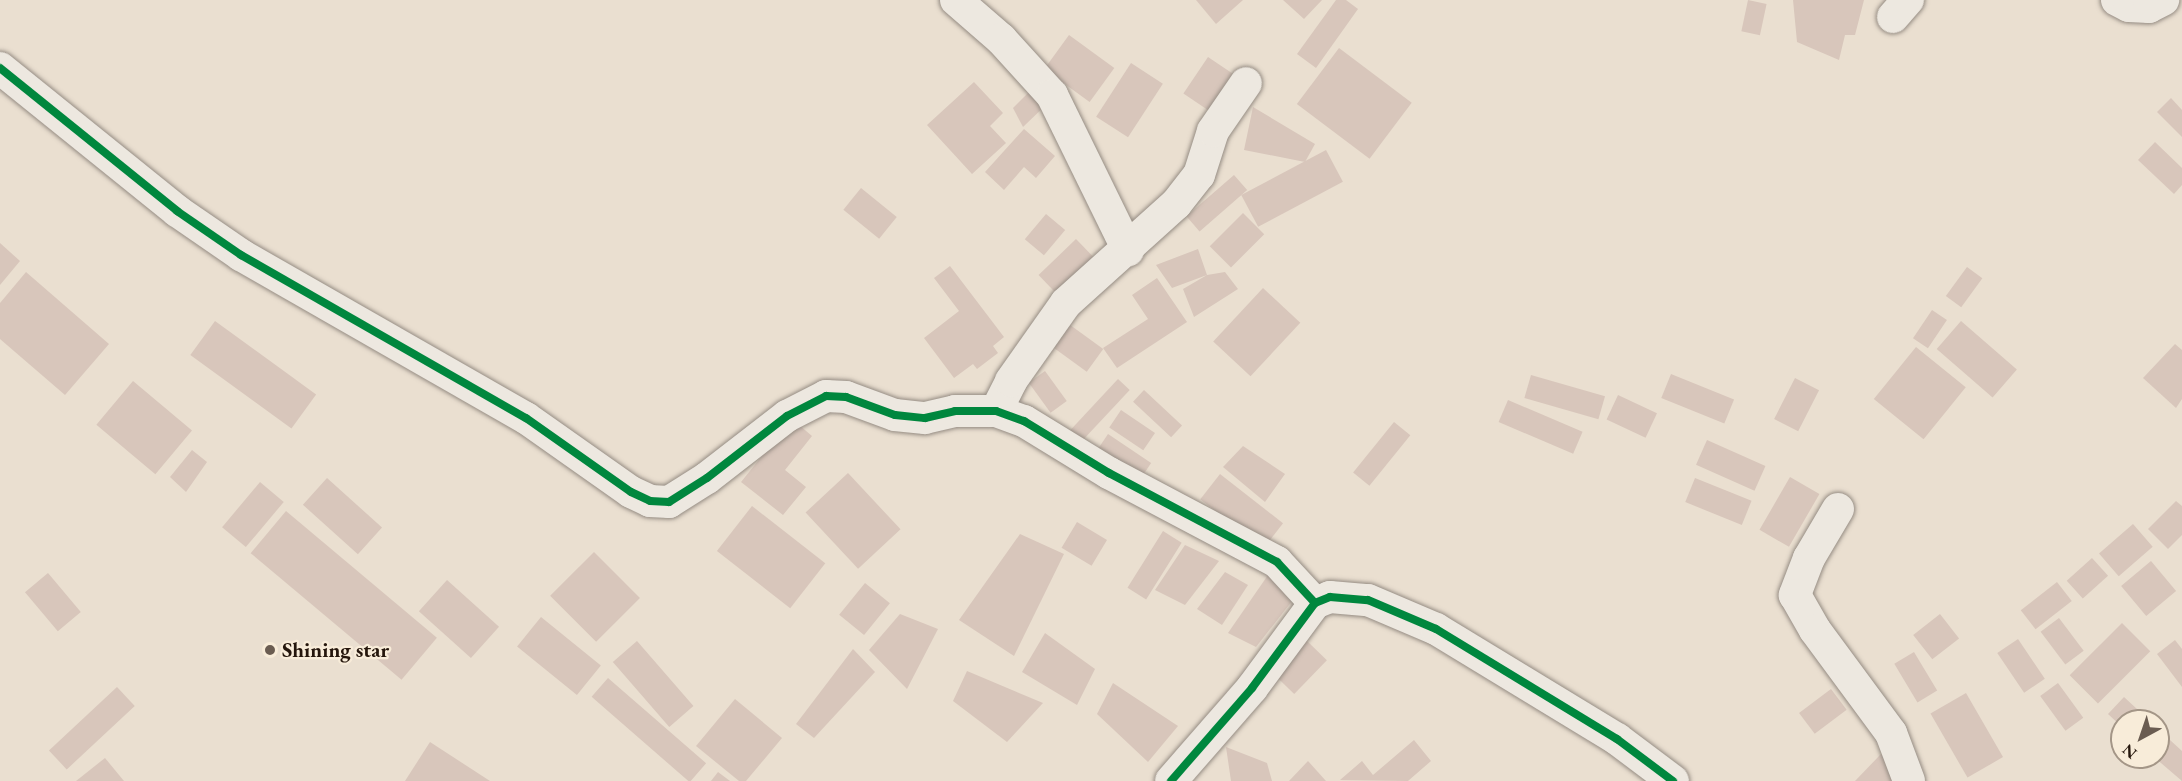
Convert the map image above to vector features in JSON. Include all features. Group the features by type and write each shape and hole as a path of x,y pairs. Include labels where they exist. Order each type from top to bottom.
{"street":[{"path":"956,0 1001,39 1052,95 1128,250"},
{"path":"2117,0 2129,6 2149,7 2163,0"},
{"path":"0,68 177,211 241,255 526,418 650,501 669,502 707,478 787,416 826,396 846,397 895,415 925,418 954,411 996,411 1024,421 1119,478 1277,562 1315,603"},
{"path":"996,411 1011,381 1066,303 1128,250 1176,204 1199,175 1213,131 1246,83"},
{"path":"1838,509 1809,558 1795,595 1815,630 1891,733 1909,781"},
{"path":"1171,781 1252,688 1315,603 1330,597 1368,600 1436,629 1617,739 1673,781"}],"building":[{"path":"1196,0 1243,0 1216,24"},
{"path":"1283,0 1322,0 1304,19"},
{"path":"1336,0 1346,0 1358,9 1316,68 1297,54"},
{"path":"1748,0 1767,4 1760,35 1741,31"},
{"path":"1793,0 1864,0 1855,35 1845,35 1839,60 1797,42"},
{"path":"1069,35 1114,68 1090,102 1044,69"},
{"path":"1339,48 1412,103 1370,159 1297,104"},
{"path":"1208,57 1233,74 1208,110 1183,93"},
{"path":"1131,63 1163,84 1128,137 1096,117"},
{"path":"974,82 1003,113 990,126 1006,143 972,174 927,125"},
{"path":"1036,85 1048,103 1023,127 1013,108"},
{"path":"2171,98 2182,110 2182,137 2157,112"},
{"path":"1253,107 1315,144 1305,162 1244,150"},
{"path":"1024,129 1055,156 1036,178 1024,167 1004,190 985,172"},
{"path":"2155,142 2182,168 2182,185 2174,194 2138,160"},
{"path":"1326,150 1343,182 1258,227 1241,195"},
{"path":"1234,175 1247,190 1200,231 1186,216"},
{"path":"861,188 897,217 879,239 843,210"},
{"path":"1243,213 1264,234 1231,267 1210,246"},
{"path":"1046,214 1065,230 1044,255 1025,239"},
{"path":"1076,239 1095,259 1058,295 1039,275"},
{"path":"0,243 20,261 0,285"},
{"path":"1198,249 1207,275 1172,288 1156,265"},
{"path":"950,266 1004,337 993,346 998,353 977,369 973,364 954,378 924,338 959,311 934,278"},
{"path":"1967,267 1982,278 1961,307 1946,296"},
{"path":"26,272 109,344 65,395 0,339 0,303"},
{"path":"1225,272 1238,289 1194,317 1183,289 1207,275"},
{"path":"1157,278 1187,322 1117,368 1103,348 1148,319 1132,295"},
{"path":"1263,288 1300,323 1251,376 1213,341"},
{"path":"1932,310 1947,320 1928,348 1913,338"},
{"path":"215,321 316,394 291,428 190,355"},
{"path":"1961,321 2017,370 1993,397 1937,349"},
{"path":"1066,322 1103,349 1087,372 1050,345"},
{"path":"2175,344 2182,350 2182,399 2176,408 2143,378"},
{"path":"1916,347 1966,387 1924,439 1874,399"},
{"path":"1045,371 1067,401 1051,413 1029,383"},
{"path":"1671,374 1734,399 1724,424 1661,398"},
{"path":"1531,375 1605,396 1598,419 1524,398"},
{"path":"1795,378 1819,390 1798,431 1774,419"},
{"path":"1118,379 1130,390 1081,442 1070,431"},
{"path":"133,381 192,430 155,474 96,425"},
{"path":"1144,390 1182,425 1171,437 1133,402"},
{"path":"1618,395 1657,413 1646,438 1607,419"},
{"path":"1508,400 1583,432 1573,454 1499,422"},
{"path":"1121,410 1155,433 1143,450 1109,427"},
{"path":"792,419 812,436 785,470 806,487 783,515 741,482"},
{"path":"1394,422 1410,435 1369,486 1353,473"},
{"path":"1108,434 1151,463 1141,478 1098,449"},
{"path":"1707,440 1765,466 1754,491 1696,465"},
{"path":"1243,446 1285,474 1265,502 1223,467"},
{"path":"192,450 207,462 186,492 170,477"},
{"path":"848,473 901,529 858,569 806,513"},
{"path":"1220,474 1283,523 1263,548 1200,499"},
{"path":"1790,477 1819,494 1789,547 1760,530"},
{"path":"327,478 382,528 358,554 303,505"},
{"path":"1695,478 1752,501 1742,525 1685,502"},
{"path":"260,482 284,502 246,547 222,527"},
{"path":"2176,501 2182,506 2182,535 2168,549 2148,529"},
{"path":"752,506 825,563 790,608 717,551"},
{"path":"286,511 437,638 402,680 251,553"},
{"path":"1077,522 1107,540 1092,566 1062,548"},
{"path":"2133,524 2153,547 2119,576 2099,554"},
{"path":"1163,531 1182,543 1146,599 1127,588"},
{"path":"1020,534 1064,554 1014,656 959,620"},
{"path":"1185,545 1219,561 1185,605 1155,590"},
{"path":"594,552 640,598 596,642 550,596"},
{"path":"2092,558 2108,576 2083,599 2067,581"},
{"path":"2151,561 2176,591 2146,616 2121,586"},
{"path":"1225,572 1248,585 1222,625 1197,609"},
{"path":"48,573 81,612 58,631 25,592"},
{"path":"1268,575 1296,596 1256,647 1228,633"},
{"path":"447,580 499,627 471,658 419,611"},
{"path":"2057,582 2072,601 2036,629 2021,610"},
{"path":"865,583 890,603 864,635 839,615"},
{"path":"900,614 938,629 907,689 869,650"},
{"path":"1940,614 1959,638 1932,659 1913,635"},
{"path":"541,617 601,665 577,695 517,647"},
{"path":"2059,618 2084,651 2065,665 2041,632"},
{"path":"2122,623 2150,651 2098,704 2070,675"},
{"path":"1045,633 1095,669 1077,705 1022,672"},
{"path":"2018,639 2045,679 2024,693 1997,653"},
{"path":"1306,640 1327,660 1294,694 1273,674"},
{"path":"2175,640 2182,649 2182,687 2157,654"},
{"path":"637,641 693,706 669,727 613,662"},
{"path":"853,649 875,672 814,738 796,724"},
{"path":"1914,652 1937,691 1917,702 1894,664"},
{"path":"967,671 1043,703 1007,742 953,701"},
{"path":"608,678 706,763 688,781 592,697"},
{"path":"1113,683 1178,726 1148,762 1097,714"},
{"path":"2058,683 2083,718 2065,731 2040,696"},
{"path":"117,687 135,706 67,769 49,750"},
{"path":"1831,689 1847,710 1815,734 1799,713"},
{"path":"1966,693 2003,757 1967,778 1930,714"},
{"path":"2124,697 2137,709 2113,709"},
{"path":"735,699 782,738 746,781 739,781 696,746"},
{"path":"1414,740 1431,761 1408,781 1340,780 1362,761 1373,775"},
{"path":"2170,740 2182,751 2182,781 2168,769 2170,769"},
{"path":"430,742 490,781 405,781"},
{"path":"1226,747 1267,763 1272,781 1231,781"},
{"path":"1881,754 1900,774 1892,781 1855,781"},
{"path":"105,758 124,781 76,781"},
{"path":"1308,761 1326,781 1289,781"},
{"path":"718,772 730,781 711,781"}],"cycle path":[{"path":"0,68 177,211 241,255 526,418 631,492 650,501 669,502 707,478 787,416 826,396 846,397 895,415 925,418 955,411 996,411 1024,421 1109,473 1277,562 1315,603"},
{"path":"1171,781 1252,688 1315,603 1330,597 1368,600 1436,629 1617,739 1673,781"}],"place":[{"name":"Shining star","path":"270,650"}]}
